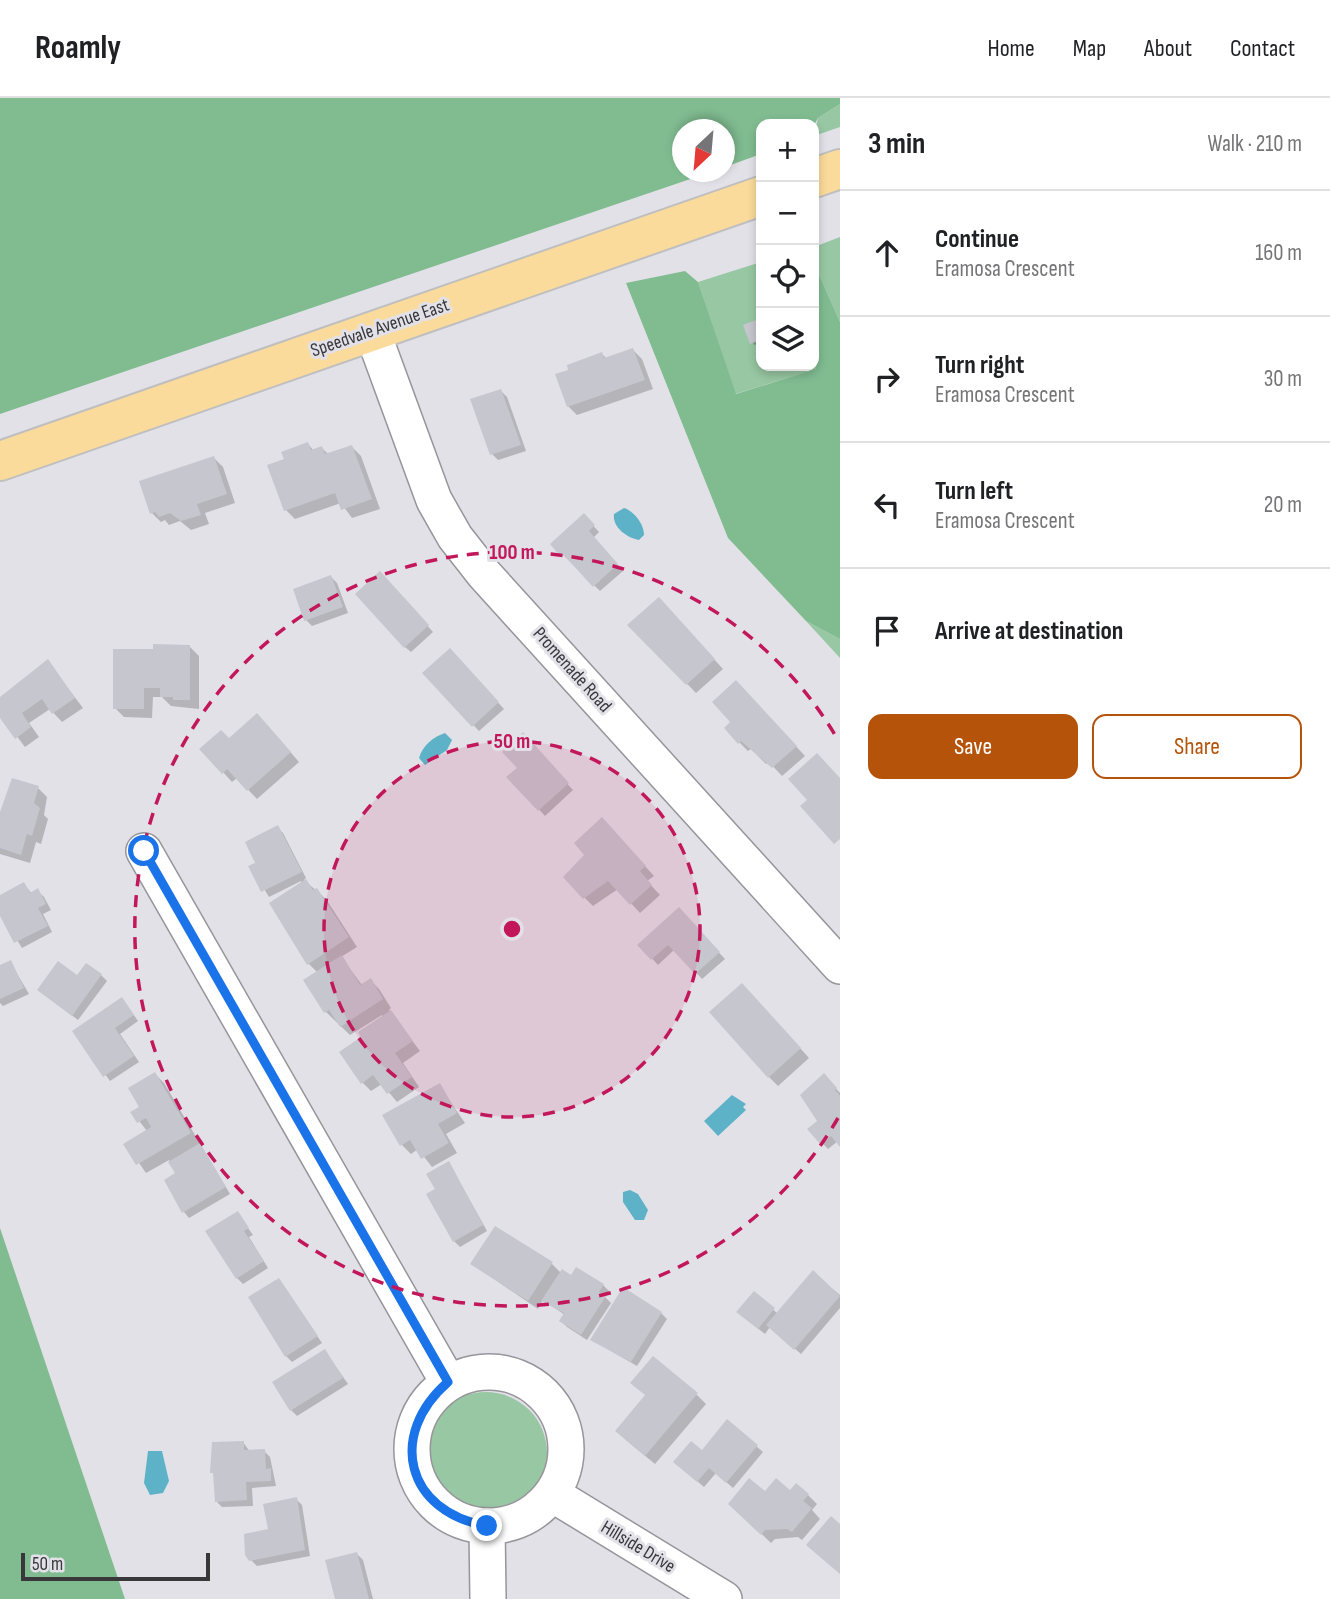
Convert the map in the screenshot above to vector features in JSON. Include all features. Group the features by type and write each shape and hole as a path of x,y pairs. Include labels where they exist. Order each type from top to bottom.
{"main road":[{"path":"819,176 840,169"},
{"name":"Speedvale Avenue East","path":"0,461 756,198"}],"street":[{"name":"Promenade Road","path":"372,331 434,500 455,537 840,966"},
{"path":"144,851 448,1382"},
{"path":"478,1371 508,1373 535,1387 556,1409 566,1437 565,1467 552,1494 534,1512 512,1523 487,1526 462,1522 440,1509 423,1489 413,1466 411,1440 418,1415 433,1395 448,1382 478,1371"},
{"name":"Hillside Drive","path":"552,1494 724,1599"},
{"path":"487,1526 488,1599"}],"green space":[{"path":"0,98 840,98 840,104 817,119 756,119 756,156 735,163 735,119 672,119 672,182 682,182 0,414"},
{"path":"840,104 840,127 819,134 818,118"},
{"path":"840,237 840,322 819,274 819,245"},
{"path":"756,264 756,371 810,371 735,394 698,282"},
{"path":"685,271 698,282 736,394 810,371 819,371 819,274 840,322 840,639 806,621 728,538 626,283"},
{"path":"806,621 840,639 840,658"},
{"path":"0,1228 125,1599 0,1599"},
{"path":"486,1392 510,1396 529,1410 543,1429 547,1453 543,1477 529,1496 510,1510 486,1514 462,1510 443,1496 429,1477 425,1453 429,1429 443,1410 462,1396"}],"water":[{"path":"624,508 640,522 644,535 639,540 625,534 615,523 614,514"},
{"path":"445,733 452,740 447,750 425,765 419,758 423,749 433,739"},
{"path":"732,1095 746,1104 743,1107 746,1110 718,1136 704,1121"},
{"path":"630,1190 638,1194 648,1210 644,1220 635,1220 623,1202 623,1192"},
{"path":"148,1451 162,1451 169,1481 163,1493 150,1495 144,1483"}],"building":[{"path":"756,320 756,342 750,344 743,325"},
{"path":"633,348 645,380 567,407 555,374 568,370 567,365 602,352 604,358"},
{"path":"501,389 521,445 490,455 470,399"},
{"path":"308,442 311,450 322,446 325,454 352,445 372,499 341,510 335,493 284,511 267,465 284,459 281,452"},
{"path":"214,456 227,494 197,504 201,515 181,521 170,513 159,517 155,512 150,514 139,481"},
{"path":"584,513 595,525 589,531 618,564 593,587 563,554 560,556 550,544"},
{"path":"380,571 429,625 404,648 355,594"},
{"path":"331,575 343,607 304,621 293,589"},
{"path":"659,597 715,659 686,685 627,625"},
{"path":"153,644 190,645 190,700 160,697 160,688 144,688 144,709 113,709 113,649 153,649"},
{"path":"450,648 499,702 472,727 422,673"},
{"path":"48,659 75,698 52,714 42,699 22,713 31,727 15,739 0,718 0,697"},
{"path":"736,680 797,746 772,768 741,741 738,744 724,728 730,722 712,702"},
{"path":"257,713 291,752 247,791 227,769 222,774 199,749 221,730 229,738"},
{"path":"523,732 569,783 538,811 506,777 517,768 502,752"},
{"path":"817,753 840,778 840,839 834,844 800,806 807,800 788,779"},
{"path":"12,778 39,786 34,803 40,808 32,836 27,834 21,855 0,848 0,812"},
{"path":"602,817 646,866 640,871 652,885 630,905 608,881 583,899 563,877 584,855 574,843"},
{"path":"278,825 302,872 261,892 248,866 255,863 245,842"},
{"path":"306,879 313,890 317,888 349,937 307,965 269,903"},
{"path":"24,882 30,893 38,888 46,904 38,908 48,926 14,943 0,916 0,895"},
{"path":"679,907 720,952 695,974 668,945 651,960 637,945"},
{"path":"342,955 360,985 371,978 383,999 340,1027 329,1010 324,1013 303,980"},
{"path":"11,960 24,988 0,999 0,965"},
{"path":"58,961 77,975 86,963 102,974 72,1016 37,990"},
{"path":"742,983 801,1048 768,1078 709,1012"},
{"path":"122,997 134,1015 115,1028 134,1056 103,1077 72,1031"},
{"path":"391,1010 413,1041 395,1053 412,1077 387,1094 373,1075 361,1084 339,1052 361,1037 358,1032"},
{"path":"155,1072 191,1133 136,1165 123,1144 151,1127 146,1118 137,1123 130,1112 139,1107 128,1088"},
{"path":"824,1073 837,1088 835,1090 840,1096 840,1147 831,1136 821,1145 807,1129 817,1121 800,1095"},
{"path":"440,1083 457,1113 438,1124 449,1143 421,1159 410,1140 400,1146 382,1115"},
{"path":"200,1143 226,1187 182,1213 164,1180 175,1173 168,1162"},
{"path":"449,1161 483,1225 453,1242 426,1194 435,1189 426,1174"},
{"path":"238,1211 249,1228 244,1231 264,1261 236,1279 205,1231"},
{"path":"495,1226 553,1262 528,1301 470,1264"},
{"path":"576,1267 604,1284 599,1292 606,1296 581,1335 559,1321 564,1313 541,1301 562,1269 571,1275"},
{"path":"813,1270 840,1296 794,1350 766,1325"},
{"path":"279,1278 318,1336 285,1357 248,1297"},
{"path":"623,1287 662,1312 631,1362 590,1340"},
{"path":"754,1291 775,1308 758,1329 736,1312"},
{"path":"325,1349 343,1378 290,1411 272,1382"},
{"path":"653,1356 698,1393 645,1456 615,1431 645,1395 630,1383"},
{"path":"727,1419 758,1445 726,1483 709,1468 697,1482 673,1462 691,1441 702,1450"},
{"path":"244,1441 244,1450 265,1449 266,1469 271,1468 271,1481 246,1482 247,1500 215,1502 213,1473 210,1473 212,1442"},
{"path":"749,1478 765,1491 776,1478 790,1490 796,1483 809,1494 803,1501 812,1508 792,1532 787,1529 765,1530 761,1535 728,1504"},
{"path":"297,1497 305,1550 249,1561 245,1555 244,1534 268,1529 263,1504"},
{"path":"831,1516 840,1524 840,1574 806,1545"},
{"path":"357,1552 369,1599 335,1599 325,1560"}],"route":[{"path":"144,851 448,1382 433,1395 418,1415 411,1440 413,1466 423,1489 440,1509 462,1522 487,1526"}]}
